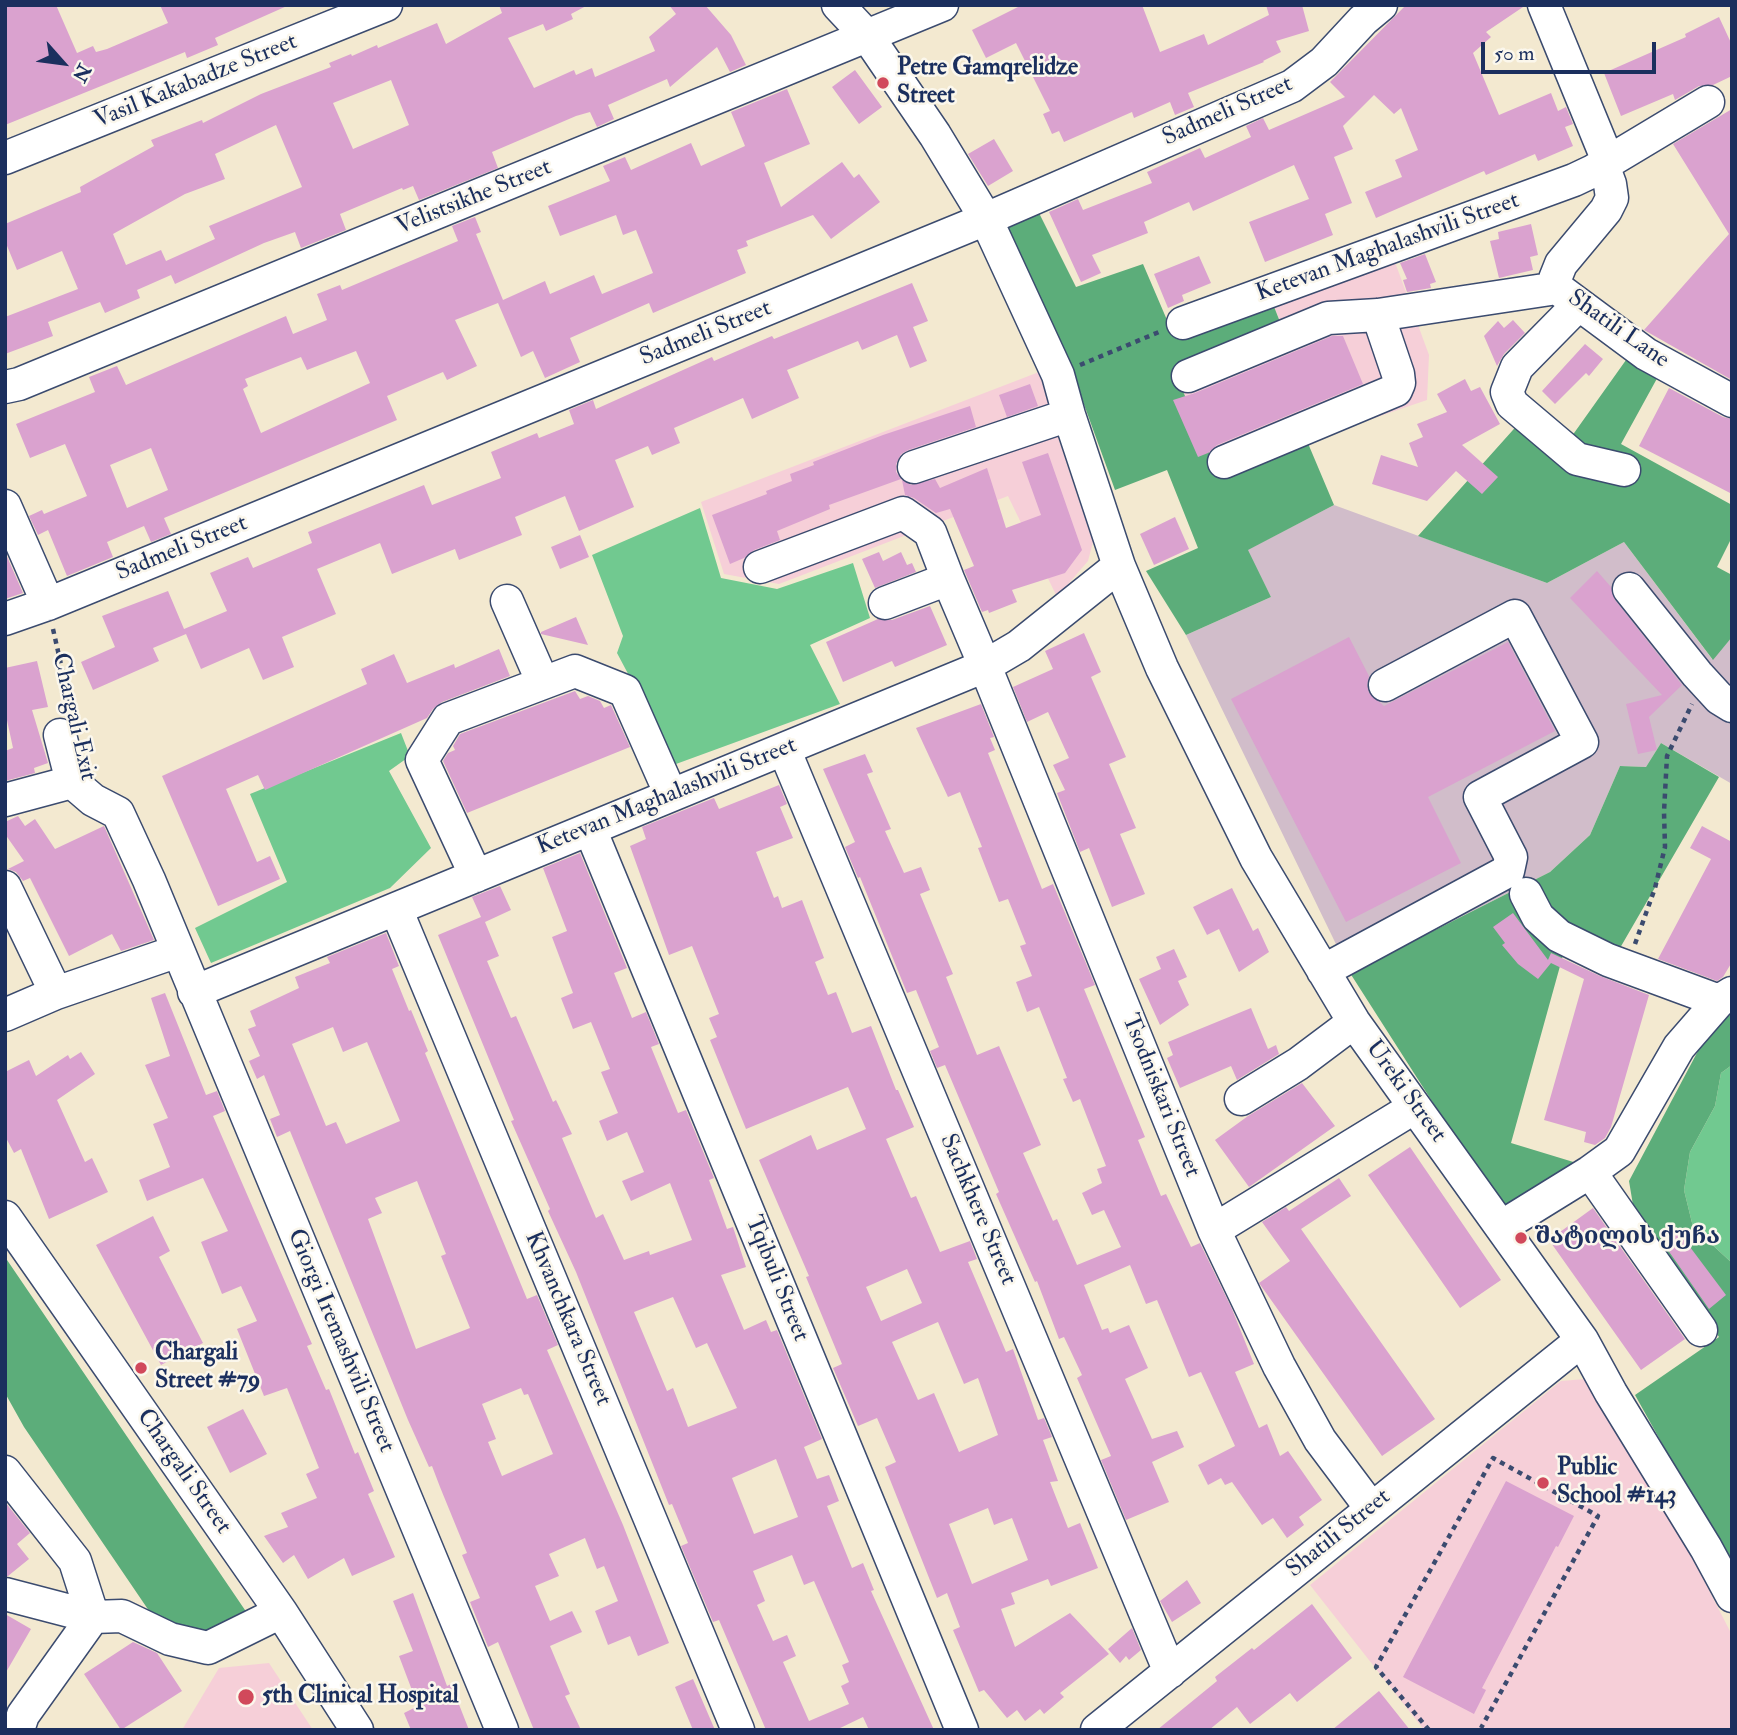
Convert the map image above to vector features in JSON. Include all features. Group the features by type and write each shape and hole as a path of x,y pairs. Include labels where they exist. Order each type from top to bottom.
{"street":[{"name":"Vasil Kakabadze Street","path":"5,158 386,5"},
{"path":"838,5 868,37 935,135 986,219 1058,374 1119,566"},
{"name":"Velistsikhe Street","path":"5,387 19,384 942,5"},
{"name":"Shatili Lane","path":"1544,5 1605,163 1612,198 1606,210 1561,264 1555,279 1568,296 1646,354 1732,401"},
{"name":"Sadmeli Street","path":"5,620 986,219 1292,86 1324,62 1367,10"},
{"name":"Ketevan Maghalashvili Street","path":"1183,323 1574,180 1708,102"},
{"path":"1188,376 1328,318 1378,316 1568,296"},
{"path":"1568,296 1517,367 1507,392 1512,404 1577,459 1624,470"},
{"path":"1224,461 1396,390 1399,383 1398,374 1378,316"},
{"path":"914,467 1069,415"},
{"path":"5,506 48,604"},
{"name":"Tsodniskari Street","path":"760,567 903,513 930,532 1214,1230 1279,1366 1320,1440 1371,1508"},
{"name":"Ketevan Maghalashvili Street","path":"194,992 985,666 1018,646 1119,566"},
{"name":"Ureki Street","path":"1119,566 1162,668 1251,846 1354,1022 1582,1340 1732,1596"},
{"path":"885,603 948,579"},
{"path":"1629,589 1719,698 1732,706"},
{"path":"507,601 543,683"},
{"path":"1324,971 1508,871 1511,858 1480,797 1582,742 1515,616 1385,685"},
{"path":"476,876 422,760 448,719 575,671 625,691 671,795"},
{"path":"5,800 82,791 67,729"},
{"name":"Sachkhere Street","path":"784,749 1170,1672"},
{"name":"Chargali Exit","path":"82,791 118,813 178,951"},
{"name":"Tqibuli Street","path":"590,829 962,1730"},
{"path":"5,887 56,993"},
{"path":"1501,1227 1619,1152 1679,1047 1726,997 1626,967 1559,936 1538,917 1526,894"},
{"name":"Khvanchkara Street","path":"396,909 738,1730"},
{"path":"5,1015 56,993 178,951"},
{"name":"Giorgi Iremashvili Street","path":"178,951 502,1730"},
{"path":"1241,1099 1298,1064 1354,1022"},
{"path":"1214,1230 1415,1107"},
{"path":"1590,1172 1702,1330"},
{"name":"Chargali Street","path":"5,1217 281,1612 357,1730"},
{"name":"Shatili Street","path":"1097,1730 1582,1340"},
{"path":"5,1472 75,1561 93,1617"},
{"path":"5,1594 93,1617 122,1616 170,1639 208,1648 281,1612"},
{"path":"19,1730 23,1715 93,1617"}],"path":[{"path":"1058,374 1183,323"},
{"name":"Chargali Exit","path":"48,604 67,729"},
{"path":"1626,967 1655,888 1665,847 1667,755 1688,710 1705,682"},
{"path":"1429,1730 1376,1667 1493,1458 1598,1517 1481,1728"}],"shaded area":[{"path":"1392,254 1429,355 1427,400 1218,475 1174,370 1282,326 1271,299"},
{"path":"1039,372 1093,542 1088,561 1057,597 1008,496 779,584 724,574 701,502"},
{"path":"1334,505 1547,583 1624,542 1712,659 1732,637 1732,784 1661,743 1646,767 1620,766 1590,835 1550,872 1350,973 1186,635 1271,597 1247,550"},
{"name":"Public School #143","path":"1585,1379 1600,1394 1732,1635 1732,1730 1424,1730 1310,1585 1561,1381"},
{"name":"5th Clinical Hospital","path":"269,1663 313,1730 182,1730 219,1668"}],"green space":[{"path":"1037,209 1076,287 1143,264 1173,334 1271,299 1282,327 1174,370 1218,474 1307,441 1334,505 1248,550 1271,597 1186,635 1146,571 1198,548 1167,470 1115,490 1069,363 1006,223"},
{"path":"1631,353 1660,373 1621,444 1732,505 1732,537 1717,567 1732,575 1732,637 1713,660 1624,542 1547,583 1418,536 1521,421 1557,457"},
{"path":"700,508 721,578 777,589 853,563 870,618 810,645 840,704 676,764 617,653 623,636 592,555"},
{"path":"401,733 410,756 389,771 431,848 390,888 211,963 195,928 287,882 250,794"},
{"path":"1661,743 1719,777 1620,948 1570,930 1511,1143 1580,1164 1506,1217 1350,973 1550,872 1590,835 1620,766 1646,767"},
{"path":"1732,1013 1732,1065 1721,1073 1715,1106 1690,1152 1684,1190 1693,1227 1732,1263 1732,1569 1635,1395 1719,1337 1634,1211 1629,1181 1707,1034"},
{"path":"1732,1065 1732,1263 1693,1227 1684,1190 1690,1152 1715,1106 1721,1073"},
{"path":"5,1257 247,1613 210,1636 160,1627 24,1427 5,1393"}],"building":[{"path":"5,5 56,5 77,53 93,46 96,52 107,49 168,23 160,5 287,6 215,38 218,45 187,58 185,52 5,125"},
{"path":"499,5 588,5 571,14 573,19 546,31 543,24 508,38 534,88 574,70 576,75 592,68 595,77 655,51 649,37 676,14 669,5 705,5 731,35 746,65 730,72 717,47 670,87 667,79 608,105 614,119 597,127 590,112 576,116 492,152 498,168 419,200 413,186 403,190 402,188 340,214 346,230 301,248 295,232 264,243 175,284 171,275 137,290 140,298 105,313 100,302 48,322 53,336 5,354 5,317 78,289 62,251 17,270 5,241 5,224 81,192 80,187 154,146 151,140 202,120 203,123 261,94 331,67 329,63 377,45 378,48 437,23 446,44 502,13","holes":["391,80 409,125 353,149 333,103","276,125 302,187 209,226 215,239 166,261 161,250 126,265 113,234 185,194 225,179 215,154"]},
{"path":"1022,5 1142,5 1160,52 1204,34 1208,45 1269,15 1266,5 1302,5 1309,31 1276,41 1281,52 1264,62 1188,93 1194,107 1175,115 1170,102 1134,118 1132,112 1064,142 1059,131 1052,134 1043,114 1050,111 1016,43 986,58 972,30"},
{"path":"1406,5 1526,5 1486,32 1491,37 1473,53 1499,115 1551,93 1558,111 1566,107 1573,124 1565,127 1573,146 1538,161 1535,154 1486,175 1484,171 1376,218 1365,192 1402,177 1395,160 1418,150 1401,108 1394,114 1374,95 1343,126 1353,149 1334,157 1352,203 1325,214 1333,235 1265,262 1249,222 1309,199 1294,165 1193,211 1189,202 1144,222 1148,233 1092,255 1101,273 1081,282 1049,212 1078,199 1083,210 1152,183 1147,172 1200,148 1205,158 1251,137 1246,126 1263,118 1269,130 1345,97 1330,82"},
{"path":"1719,17 1732,45 1732,76 1713,85 1699,86 1675,100 1673,94 1621,116 1604,73 1686,37 1685,34"},
{"path":"855,70 882,107 859,124 832,87"},
{"path":"787,89 810,144 764,163 781,207 842,162 854,178 859,174 880,202 831,239 813,215 746,241 748,246 737,250 746,273 653,313 649,303 570,338 580,362 545,378 533,351 521,357 498,303 455,320 477,366 447,380 443,372 387,396 397,420 164,518 171,534 151,542 144,526 107,542 113,557 67,576 48,530 38,535 29,516 42,510 44,514 87,496 65,444 30,458 16,424 95,392 89,377 117,366 126,385 286,316 293,334 327,320 317,294 340,285 342,290 458,241 452,226 475,217 481,232 476,234 503,300 545,281 550,294 594,275 602,294 653,273 636,230 623,235 616,215 560,236 548,206 610,181 603,166 625,157 631,170 691,143 701,166 745,146 731,112","holes":["356,351 370,383 261,433 243,389 248,386 245,379 301,357 307,370","151,448 168,490 127,508 110,465"]},
{"path":"1732,109 1732,380 1644,330 1729,234 1673,144"},
{"path":"994,139 1013,171 988,186 968,154"},
{"path":"1531,224 1538,255 1530,257 1533,270 1499,278 1490,241 1499,239 1498,232"},
{"path":"1425,254 1436,282 1430,284 1431,288 1407,292 1403,280 1407,279 1400,263"},
{"path":"1199,256 1211,283 1182,295 1184,301 1168,308 1154,274"},
{"path":"912,283 928,321 913,327 927,361 910,368 897,335 862,350 858,341 787,370 799,398 752,419 743,398 674,428 680,443 652,455 648,446 615,460 634,507 579,531 565,496 515,517 522,535 459,560 455,549 392,574 380,543 317,569 336,614 282,637 294,667 263,680 249,648 201,669 186,634 153,648 159,661 93,690 81,662 115,647 102,616 168,591 184,629 227,611 210,573 248,557 253,568 312,543 308,532 424,485 432,505 501,478 491,452 537,433 539,438 574,424 569,410 593,400 596,409 712,357 714,361 772,336 774,339"},
{"path":"1513,320 1525,333 1504,354 1497,366 1484,336 1498,321 1504,328"},
{"path":"1332,336 1343,336 1363,384 1217,445 1198,457 1173,400"},
{"path":"1585,344 1603,359 1589,376 1586,373 1555,404 1542,391"},
{"path":"1465,379 1471,391 1480,387 1500,424 1462,445 1498,477 1482,494 1456,471 1427,501 1372,484 1381,455 1418,467 1409,443 1423,437 1417,424 1447,412 1437,394"},
{"path":"1030,384 1038,406 1007,417 999,395"},
{"path":"1669,388 1723,417 1732,419 1732,494 1639,446"},
{"path":"970,406 976,427 901,454 896,464 896,472 901,479 829,505 830,509 777,531 780,540 754,550 730,564 712,515 767,494 766,491 792,481 790,474 814,465 813,462"},
{"path":"1048,453 1082,550 1065,573 1012,590 1017,602 989,613 988,610 982,612 964,570 974,566 950,509 936,513 905,495 902,480 911,485 935,479 940,488 987,468 1006,528 1041,515 1022,462"},
{"path":"1175,517 1189,549 1154,565 1140,534"},
{"path":"580,535 589,557 560,569 551,547"},
{"path":"5,552 23,593 5,599"},
{"path":"879,552 883,561 901,552 907,565 912,563 916,572 875,588 862,559"},
{"path":"1597,571 1611,587 1615,600 1682,685 1649,717 1657,750 1638,754 1626,704 1662,695 1570,598"},
{"path":"930,606 947,645 895,667 892,661 843,682 826,642 878,619 892,620"},
{"path":"576,617 588,645 541,634 541,632"},
{"path":"1084,633 1101,672 1091,677 1126,757 1109,764 1136,828 1120,834 1145,894 1112,907 1089,848 1080,852 1057,793 1065,790 1053,765 1069,758 1048,712 1027,722 1013,687 1053,669 1045,651"},
{"path":"1349,637 1369,676 1369,693 1384,706 1508,642 1555,731 1428,797 1461,863 1346,922 1231,699"},
{"path":"499,649 510,676 442,702 427,718 265,790 258,775 226,789 257,862 270,856 280,879 218,906 162,776 367,684 361,669 394,654 407,683 454,664 455,668"},
{"path":"37,661 48,707 32,710 48,763 34,768 35,773 5,781 5,751 13,748 5,711 5,668"},
{"path":"575,691 580,699 588,696 600,701 604,708 611,705 630,747 467,813 443,761 448,753 455,750 453,746 460,734"},
{"path":"981,704 994,737 990,738 995,750 988,753 1042,889 1053,884 1095,985 1084,989 1145,1137 1138,1140 1161,1196 1166,1194 1191,1247 1200,1243 1232,1309 1254,1364 1235,1372 1259,1428 1267,1424 1280,1456 1288,1451 1322,1500 1299,1517 1304,1525 1287,1538 1273,1518 1262,1525 1232,1482 1225,1485 1221,1478 1208,1485 1198,1465 1235,1446 1201,1372 1189,1377 1157,1300 1146,1304 1130,1265 1084,1285 1102,1330 1108,1328 1110,1333 1129,1325 1148,1368 1125,1379 1152,1439 1177,1431 1184,1447 1152,1462 1169,1502 1126,1520 1101,1460 1111,1456 1077,1378 1082,1375 1064,1337 1059,1339 1037,1281 1035,1282 996,1194 999,1192 945,1065 937,1068 930,1051 939,1047 916,990 907,993 845,847 855,842 823,769 865,754 873,772 867,774 891,829 885,831 904,873 921,867 930,890 920,894 953,974 946,977 977,1055 999,1046 1041,1145 1023,1153 1053,1221 1057,1219 1077,1265 1121,1247 1104,1210 1092,1215 1082,1193 1102,1183 1097,1169 1106,1166 1080,1099 1073,1102 1063,1079 1067,1078 1039,1007 1027,1012 1016,982 1032,976 1020,946 1026,944 1008,899 999,902 978,848 982,847 960,792 948,797 916,728"},
{"path":"779,785 787,804 780,807 793,838 756,852 774,898 778,896 782,908 802,900 824,958 815,962 828,995 836,992 852,1033 871,1026 914,1127 886,1139 911,1198 916,1196 940,1252 970,1241 977,1259 968,1262 1006,1352 1013,1349 1038,1420 1044,1418 1052,1437 1043,1440 1058,1481 1050,1482 1068,1528 1080,1523 1098,1568 1051,1586 1048,1579 1011,1593 1015,1604 1001,1609 1015,1647 1070,1613 1109,1654 1060,1693 1064,1697 1044,1714 1040,1709 1025,1721 1017,1710 1007,1718 984,1690 979,1692 953,1630 960,1627 947,1593 937,1598 885,1467 896,1462 877,1418 858,1426 833,1368 842,1364 806,1277 809,1276 759,1160 811,1135 817,1150 866,1129 848,1087 746,1129 710,1040 717,1037 709,1018 719,1014 692,946 669,955 630,846 646,839 642,827 714,798 719,809","holes":["907,1269 922,1303 881,1321 866,1287","938,1322 964,1384 978,1378 998,1435 959,1452 934,1393 918,1400 892,1342","988,1508 994,1525 1012,1518 1028,1560 972,1584 949,1524"]},
{"path":"18,816 25,826 35,819 55,849 104,826 154,940 121,951 112,934 69,956 30,878 23,881 16,872 8,869 24,861 5,834 5,822"},
{"path":"1702,826 1732,842 1732,962 1723,977 1717,981 1658,959 1711,859 1690,848"},
{"path":"580,853 627,968 614,973 632,1018 646,1012 659,1044 651,1047 678,1113 686,1110 714,1178 709,1180 727,1229 733,1227 746,1267 721,1275 744,1330 766,1320 771,1332 777,1330 822,1439 804,1447 817,1479 829,1475 839,1501 827,1506 852,1568 863,1563 874,1590 871,1591 934,1730 869,1730 863,1717 836,1730 766,1730 719,1620 713,1622 681,1546 688,1543 672,1504 669,1505 576,1272 548,1211 550,1209 511,1121 514,1120 438,935 481,917 472,897 500,886 511,910 485,922 499,956 487,961 511,1018 516,1016 553,1102 556,1100 572,1134 562,1138 596,1218 603,1214 624,1260 649,1251 650,1255 692,1240 670,1183 631,1201 622,1181 644,1172 627,1132 607,1141 599,1121 618,1113 601,1072 610,1069 591,1022 573,1029 561,998 573,993 552,937 567,931 543,868","holes":["673,1297 696,1348 707,1343 737,1408 688,1427 673,1388 667,1391 634,1312","776,1459 798,1517 754,1534 732,1478","792,1555 804,1585 814,1581 849,1662 842,1665 849,1682 841,1686 849,1704 809,1721 783,1662 796,1656 787,1635 773,1641 757,1605 765,1601 753,1571"]},
{"path":"1232,888 1253,931 1258,928 1269,952 1239,972 1219,929 1207,935 1193,907"},
{"path":"1513,913 1548,960 1551,953 1649,995 1611,1127 1605,1138 1595,1145 1584,1142 1586,1132 1544,1120 1584,979 1551,963 1538,979 1518,964 1502,945 1505,943 1493,927"},
{"path":"386,933 399,966 392,969 428,1051 425,1053 527,1299 537,1295 558,1345 547,1350 623,1525 669,1643 638,1656 630,1636 608,1645 595,1611 618,1601 604,1566 597,1569 585,1538 549,1554 559,1576 535,1586 550,1621 572,1611 582,1632 550,1646 570,1694 565,1696 581,1730 534,1730 498,1642 488,1647 470,1602 480,1598 462,1555 467,1553 432,1466 429,1467 408,1420 290,1131 277,1137 270,1119 280,1115 264,1075 257,1079 249,1061 260,1056 248,1029 256,1026 250,1011 299,988 295,977 330,963 327,957","holes":["333,1027 343,1052 367,1042 400,1121 346,1144 336,1122 326,1126 292,1044","417,1181 446,1254 441,1256 470,1328 416,1349 368,1219 382,1213 375,1198","521,1388 524,1395 528,1394 553,1454 502,1476 488,1442 496,1439 482,1404"]},
{"path":"1174,949 1187,977 1178,981 1189,1005 1160,1025 1139,979 1161,969 1156,957"},
{"path":"165,993 206,1095 217,1091 225,1111 213,1116 312,1344 307,1346 374,1491 368,1494 395,1557 352,1576 344,1558 308,1579 294,1555 283,1563 264,1536 288,1527 281,1513 317,1498 306,1474 319,1468 287,1388 264,1396 237,1329 257,1321 241,1286 222,1294 201,1242 228,1231 203,1178 147,1201 139,1180 170,1167 153,1124 168,1118 145,1065 170,1056 151,998"},
{"path":"1251,1008 1268,1049 1276,1045 1279,1054 1237,1080 1231,1066 1180,1088 1167,1058 1173,1055 1168,1042"},
{"path":"81,1052 95,1074 57,1100 85,1162 92,1158 108,1192 49,1219 21,1149 14,1153 5,1136 5,1072 29,1060 36,1076 68,1055 70,1059"},
{"path":"1302,1083 1335,1126 1249,1187 1215,1140"},
{"path":"1410,1147 1501,1280 1460,1308 1368,1175"},
{"path":"1339,1178 1351,1196 1301,1229 1435,1419 1382,1456 1259,1283 1290,1261 1262,1222 1286,1207 1289,1211"},
{"path":"1593,1208 1685,1339 1641,1370 1549,1240"},
{"path":"153,1216 170,1251 159,1257 203,1343 161,1365 96,1245"},
{"path":"1678,1231 1726,1295 1709,1309 1663,1243"},
{"path":"243,1409 267,1454 230,1473 207,1427"},
{"path":"1506,1481 1574,1516 1482,1688 1486,1690 1474,1714 1403,1677"},
{"path":"5,1502 30,1533 17,1544 29,1559 8,1576 5,1576"},
{"path":"1187,1580 1201,1603 1172,1622 1160,1601"},
{"path":"413,1593 447,1686 451,1684 469,1730 411,1730 404,1713 418,1706 399,1656 413,1651 393,1601"},
{"path":"1312,1604 1352,1658 1297,1702 1290,1693 1250,1724 1237,1707 1209,1730 1157,1730 1217,1681 1215,1677"},
{"path":"5,1614 31,1629 5,1674"},
{"path":"1132,1628 1141,1650 1129,1660 1126,1656 1120,1663 1108,1649"},
{"path":"133,1642 157,1653 182,1691 121,1730 84,1674"},
{"path":"693,1679 715,1730 693,1730 675,1687"},
{"path":"1379,1691 1410,1730 1332,1730"}],"place":[{"name":"Petre Gamqrelidze Street","path":"883,83"},
{"name":"შატილის ქუჩა","path":"1521,1238"},
{"name":"Chargali Street #79","path":"141,1368"},
{"name":"Public School #143","path":"1543,1483"},
{"name":"5th Clinical Hospital","path":"246,1697"}]}
